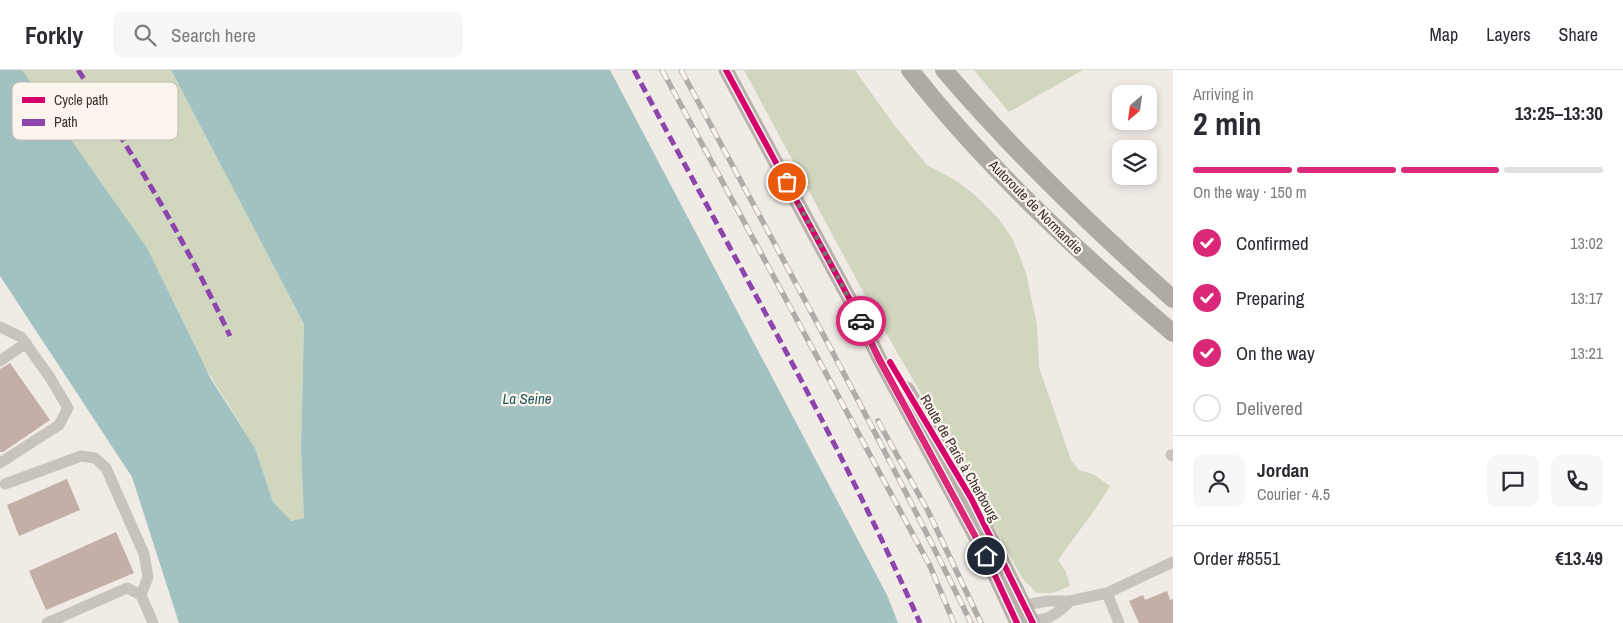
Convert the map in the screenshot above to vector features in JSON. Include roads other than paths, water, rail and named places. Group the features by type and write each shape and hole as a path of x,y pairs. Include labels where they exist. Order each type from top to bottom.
{"highway":[{"name":"Autoroute de Normandie","path":"910,70 999,171 1084,254 1173,333"},
{"name":"Autoroute de Normandie","path":"944,70 1021,156 1096,230 1173,298"}],"main road":[{"name":"Route de Paris à Cherbourg","path":"726,70 856,311 878,358 1024,622"},
{"name":"Route de Paris à Cherbourg","path":"856,311 909,392 971,498 1025,605 1024,622"}],"lane":[{"path":"0,318 0,323"},
{"path":"0,327 21,337 49,376 68,408 59,425 0,462"},
{"path":"0,361 26,343"},
{"path":"5,484 81,456 94,458 106,468 144,554 148,577 142,595 152,623"},
{"path":"1025,605 1048,600 1070,601 1107,593 1173,562"},
{"path":"47,623 128,588 142,595"},
{"path":"1107,593 1119,623"},
{"path":"1024,622 1055,618 1070,601"}],"water":[{"name":"La Seine","path":"0,70 22,70 30,82 12,82 12,140 71,140 147,248 211,379 255,448 273,502 291,521 304,518 301,449 304,324 171,70 610,70 887,595 898,623 179,623 132,477 0,276"}],"railway":[{"path":"662,70 930,566 954,623"},
{"path":"681,70 865,414 971,623"},
{"path":"878,421 928,511 981,623"}]}
